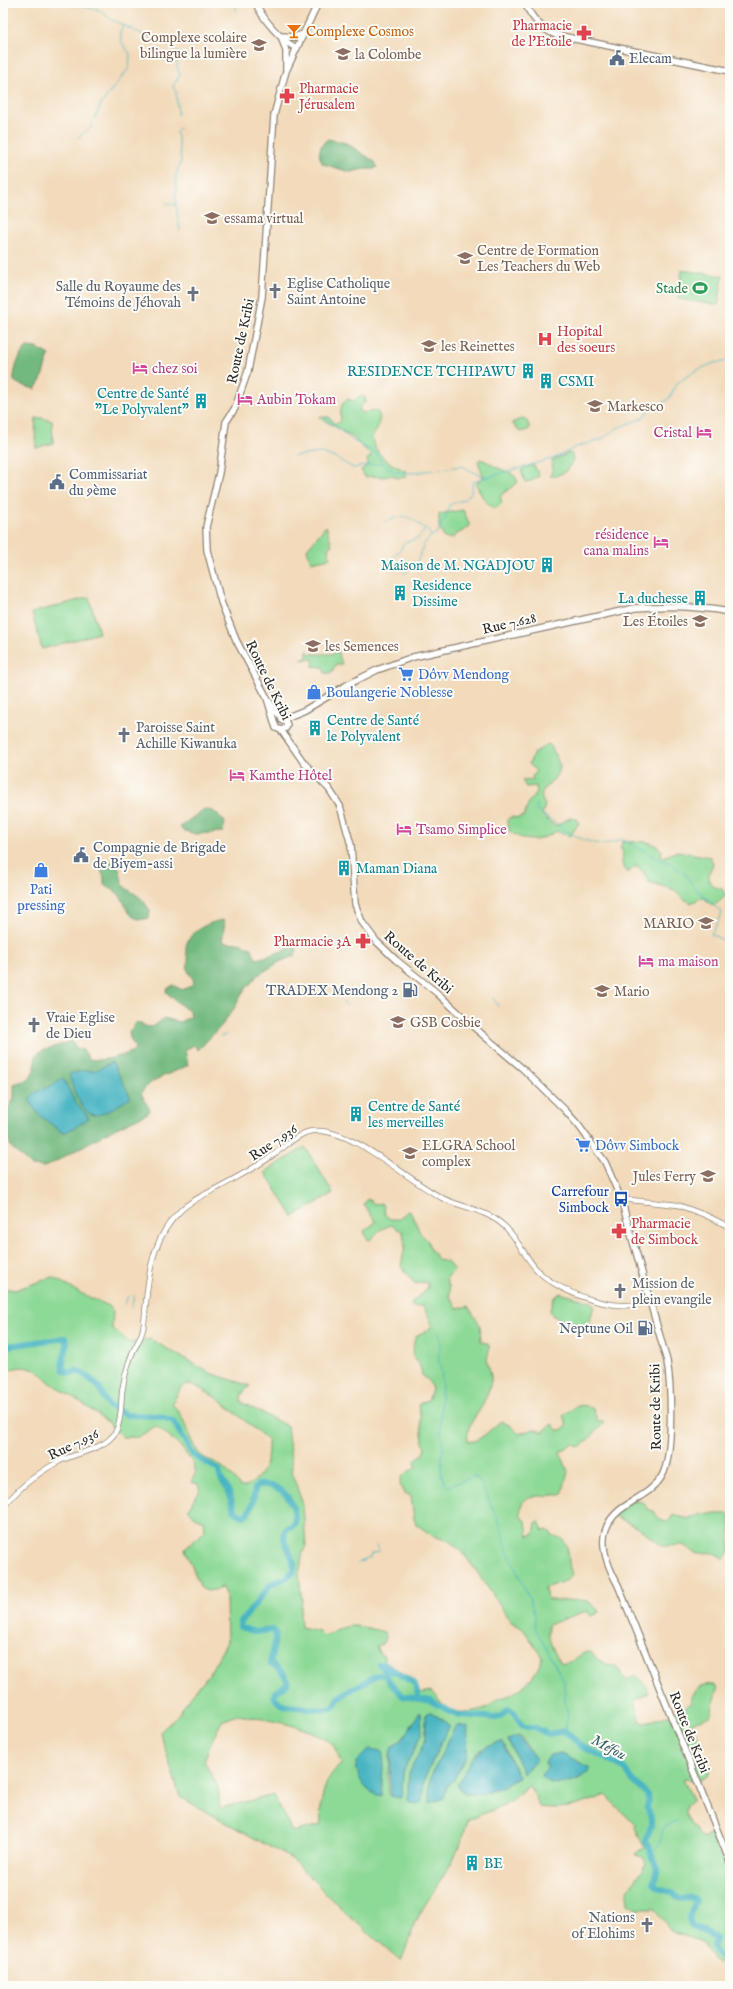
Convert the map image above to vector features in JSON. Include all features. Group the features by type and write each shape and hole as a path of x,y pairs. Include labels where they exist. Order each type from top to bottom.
{"main road":[{"path":"256,3 263,16 280,35 297,48"},
{"name":"Route de Kribi","path":"318,3 286,71 274,115 262,297 253,352 237,403 226,422 225,438 209,508 205,539 213,578 228,621 267,698 276,722 276,728 285,728 292,745 304,763 330,789 340,806 351,846 355,904 362,922 376,941 396,960 437,993 523,1069 565,1110 579,1126 604,1162 621,1199 668,1368 670,1403 668,1459 662,1476 654,1486 622,1508 610,1521 605,1533 603,1552 608,1566 618,1585 730,1862"},
{"path":"525,3 538,23 544,29 556,35 730,71"},
{"path":"280,35 289,37 303,34"},
{"path":"280,35 286,51 286,71"},
{"name":"Rue 7.628","path":"276,722 305,710 361,678 413,657 635,608 685,606 730,612"},
{"path":"267,698 283,719 285,728"},
{"name":"Rue 7.628","path":"285,728 305,710"}],"street":[{"name":"Rue 7.936","path":"3,1508 26,1483 56,1463 87,1451 109,1439 117,1430 120,1419 122,1391 128,1366 144,1328 148,1278 153,1254 156,1244 168,1225 189,1204 258,1166 304,1133 327,1132 347,1139 368,1150 440,1197 488,1215 499,1221 507,1229 534,1267 558,1286 596,1300 618,1304 633,1305 650,1300"},
{"path":"621,1199 678,1205 705,1215 730,1228"}],"green space":[{"path":"328,139 346,143 375,162 377,167 374,169 364,169 350,172 323,164 320,157 320,150 325,141"},
{"name":"Stade","path":"682,270 723,276 718,305 678,299"},
{"path":"27,347 37,348 49,355 41,380 35,389 21,385 14,381 18,362 24,349"},
{"path":"359,396 365,397 366,401 359,408 362,413 377,411 380,417 377,430 372,437 376,449 389,462 406,471 406,477 398,478 392,475 385,477 365,477 361,470 368,465 367,459 371,457 370,454 352,437 319,417 329,417 334,423 337,424 341,420 343,403 348,399 354,401"},
{"path":"36,418 52,421 53,443 36,448"},
{"path":"523,418 526,419 530,428 520,432 512,423"},
{"path":"568,453 572,454 573,460 567,468 567,471 556,476 550,476 553,469 552,461"},
{"path":"480,459 512,474 518,482 500,496 502,503 495,509 488,504 476,484 483,476 478,461"},
{"path":"532,465 535,467 539,476 531,481 525,482 521,470"},
{"path":"463,510 469,523 469,527 453,538 444,538 439,526 439,514"},
{"path":"326,526 332,545 328,548 330,558 311,562 307,549"},
{"path":"89,597 99,633 42,649 32,613"},
{"path":"307,650 309,654 332,654 338,651 342,664 336,664 331,673 325,673 323,667 312,666 314,664 312,658 301,659 307,657"},
{"path":"548,744 551,746 560,766 558,773 543,790 542,799 545,805 542,815 555,826 570,818 576,819 579,823 570,836 557,831 538,839 528,840 509,831 508,820 511,817 518,818 524,816 529,802 537,792 536,786 526,787 522,780 533,781 532,777 536,771 529,764 534,753"},
{"path":"204,809 216,813 225,822 223,832 195,834 182,830 180,827"},
{"path":"623,841 650,843 662,851 661,856 664,857 677,851 710,857 713,864 709,873 709,882 715,887 722,889 726,896 713,906 703,897 691,903 684,899 675,890 649,882 643,871 635,866 628,873 622,864 623,852 620,848"},
{"path":"112,862 118,866 124,886 140,897 150,911 149,918 142,919 133,916 119,894 104,885 104,878 100,867 102,864"},
{"path":"223,920 223,942 239,943 251,947 256,959 295,945 297,950 294,956 281,961 258,975 243,992 235,1007 222,1025 198,1050 194,1045 185,1050 188,1065 156,1079 145,1088 141,1093 150,1110 148,1113 108,1132 53,1163 44,1167 31,1166 11,1147 6,1130 3,1131 3,1111 8,1109 14,1098 14,1084 29,1079 35,1068 36,1055 41,1051 72,1041 75,1047 84,1051 89,1059 99,1060 113,1058 127,1054 136,1049 130,1038 129,1032 137,1022 152,1027 164,1018 179,1022 191,1017 189,1011 166,992 167,989 173,985 182,990 191,986 194,981 187,969 188,961 186,950 189,938 198,929 211,923"},
{"path":"305,1147 333,1193 293,1217 265,1172"},
{"path":"367,1199 375,1204 381,1203 384,1207 385,1215 390,1219 398,1219 408,1211 411,1212 420,1233 428,1241 430,1249 439,1260 447,1262 454,1270 446,1279 449,1286 450,1297 457,1309 468,1306 480,1325 481,1342 487,1343 490,1347 487,1361 491,1377 490,1386 482,1406 470,1424 468,1441 481,1438 501,1421 511,1426 519,1434 534,1429 543,1432 552,1424 557,1430 561,1430 567,1426 563,1416 577,1406 585,1406 593,1409 597,1420 604,1423 581,1447 572,1444 560,1452 568,1471 562,1495 529,1497 523,1501 520,1516 526,1521 528,1536 534,1534 536,1523 539,1521 543,1531 548,1530 552,1535 563,1539 567,1548 572,1575 568,1580 544,1588 548,1599 588,1601 599,1611 598,1613 590,1616 586,1611 548,1625 548,1634 552,1646 562,1664 569,1662 583,1654 591,1652 598,1660 603,1661 605,1665 616,1666 626,1680 636,1675 645,1684 649,1693 635,1700 641,1722 658,1719 684,1707 690,1703 694,1694 702,1686 714,1685 717,1687 717,1692 709,1716 692,1722 691,1725 700,1740 699,1752 709,1770 709,1775 700,1780 683,1780 693,1799 686,1805 685,1813 691,1825 696,1828 698,1834 704,1838 711,1834 719,1850 730,1882 722,1892 726,1902 730,1905 730,1969 726,1965 716,1963 702,1942 672,1932 655,1909 636,1909 628,1904 627,1892 646,1864 643,1857 635,1855 644,1848 636,1831 635,1825 605,1795 573,1806 557,1808 539,1807 535,1794 529,1786 503,1806 467,1820 460,1845 455,1856 419,1916 401,1961 347,1914 292,1859 180,1797 160,1732 178,1715 187,1701 209,1674 227,1642 226,1596 221,1586 220,1589 207,1591 201,1588 185,1549 205,1531 204,1521 196,1518 188,1509 200,1490 198,1484 191,1482 196,1472 193,1463 181,1447 156,1426 138,1437 122,1437 106,1421 51,1383 38,1371 20,1367 3,1374 3,1288 15,1290 53,1277 78,1292 109,1306 113,1311 112,1328 130,1343 150,1339 210,1373 250,1386 243,1393 241,1402 287,1426 293,1476 303,1505 306,1546 303,1552 299,1574 302,1601 300,1615 301,1627 319,1631 324,1636 342,1628 352,1626 384,1632 386,1637 384,1643 376,1646 379,1653 384,1656 384,1661 415,1681 420,1693 431,1691 445,1706 452,1711 469,1712 480,1710 489,1707 498,1699 516,1692 526,1684 538,1669 543,1657 523,1629 510,1621 464,1554 449,1541 433,1536 416,1524 411,1496 405,1493 400,1485 402,1476 416,1467 415,1460 423,1454 425,1448 419,1404 428,1400 432,1390 429,1381 422,1375 420,1366 414,1359 413,1349 414,1341 417,1336 429,1329 432,1324 423,1306 413,1307 411,1304 425,1292 428,1283 414,1283 401,1266 405,1246 403,1232 391,1225 380,1230 370,1240 367,1239 364,1231 376,1222 364,1205","holes":["187,1384 194,1385 217,1398 267,1439 267,1459 259,1476 248,1486 240,1487 223,1468 202,1456 194,1446 177,1409 172,1404 181,1387","431,1712 445,1721 441,1743 424,1780 421,1804 410,1803 408,1800 408,1778 426,1739 427,1713","419,1713 421,1713 421,1737 403,1772 402,1795 388,1794 390,1753 392,1747 406,1735","237,1715 260,1718 289,1725 316,1734 327,1740 334,1747 342,1764 330,1776 326,1783 322,1800 321,1825 292,1832 274,1795 220,1808 218,1787 204,1761 212,1740 222,1721","456,1725 463,1736 467,1748 466,1757 457,1774 447,1786 444,1798 429,1803 430,1778","520,1736 536,1759 523,1773 508,1740","505,1746 519,1778 487,1792 466,1794 458,1788 462,1777 479,1750","561,1753 590,1768 580,1778 571,1782 559,1784 548,1782 541,1775 548,1768 545,1764 550,1755"]},
{"path":"560,1293 591,1302 594,1306 589,1323 581,1325 553,1316 550,1310 554,1298"},
{"path":"627,1500 642,1502 648,1509 654,1511 660,1519 666,1521 669,1521 673,1515 689,1519 701,1514 730,1514 730,1552 723,1559 711,1553 697,1554 683,1545 662,1546 645,1532 613,1515 614,1511"}],"water":[{"path":"112,1062 131,1098 101,1114 91,1114 86,1111 78,1099 69,1074 86,1070 94,1071"},
{"path":"63,1078 75,1102 89,1118 76,1127 63,1133 39,1115 29,1100 33,1094 51,1086"},
{"path":"431,1712 449,1725 424,1780 421,1804 410,1803 408,1800 409,1773 426,1739 426,1715 427,1713"},
{"path":"419,1713 421,1713 422,1734 403,1772 402,1795 400,1798 390,1796 391,1749 406,1735"},
{"path":"458,1725 468,1727 467,1755 453,1781 447,1786 444,1798 429,1803 430,1778 455,1727"},
{"path":"518,1736 536,1758 536,1761 523,1773 508,1740"},
{"path":"502,1742 519,1777 505,1785 487,1792 470,1794 463,1791 458,1786 473,1757 485,1748"},
{"path":"369,1749 382,1751 384,1754 381,1796 366,1788 362,1784 358,1774 356,1762"},
{"path":"561,1753 589,1767 588,1773 568,1782 548,1782 541,1775 548,1767 545,1763 550,1755"}],"waterway":[{"path":"67,3 99,10 112,20 144,35"},
{"path":"234,3 237,12"},
{"path":"121,40 120,32 123,25"},
{"path":"145,36 165,43 179,53 177,67 180,75 173,86 176,92 178,114"},
{"path":"78,138 91,127 101,104 129,68 130,54 121,41"},
{"path":"178,137 176,132 180,128"},
{"path":"176,175 181,160 178,138"},
{"path":"176,176 176,205 180,231"},
{"path":"166,203 175,205"},
{"path":"326,418 353,441 376,453 382,463 394,472 411,473 462,466 479,475 488,477 555,458 576,447 602,439 619,427 643,418 649,410 669,399 677,383 695,371 714,363 730,361"},
{"path":"294,456 321,453 336,458 353,468 382,463"},
{"path":"404,573 416,565 424,544 430,537 437,533 446,516 449,505 465,499 471,493 473,482 487,477"},
{"path":"385,522 404,516 410,518 427,529 431,536"},
{"path":"386,565 401,549 404,543 419,538 426,528"},
{"path":"537,804 537,810 577,837 599,844 610,843 622,839 659,860 670,863 685,874 695,888 721,912 718,922 711,934 730,944"},
{"path":"493,998 498,1006"},
{"path":"343,1002 347,1006"},
{"path":"221,1036 227,1035"},
{"path":"125,1304 128,1296"},
{"path":"131,1308 134,1296"},
{"path":"439,1332 441,1345 438,1356 442,1375 440,1425 443,1445 441,1473 444,1482 448,1487 474,1476 480,1481 501,1527 508,1552 530,1600 535,1616 535,1628 564,1681 565,1702 568,1714 565,1731"},
{"name":"Méfou","path":"3,1345 8,1346 65,1338 67,1346 63,1362 64,1370 69,1373 78,1371 89,1378 100,1388 105,1401 109,1406 127,1415 159,1416 173,1421 193,1455 219,1470 221,1479 230,1494 234,1509 239,1514 244,1516 249,1510 252,1504 255,1488 258,1485 274,1487 281,1490 286,1495 290,1501 295,1516 295,1524 286,1529 284,1534 286,1545 293,1560 294,1571 286,1578 271,1584 241,1622 240,1627 255,1632 273,1630 276,1633 270,1663 282,1672 288,1681 287,1684 275,1692 274,1696 279,1703 289,1706 319,1710 331,1708 339,1698 347,1692 374,1676 384,1675 403,1696 431,1701 460,1715 495,1718 500,1717 508,1709 515,1714 523,1727 534,1727 548,1734 565,1731 582,1747 605,1757 625,1769 633,1781 648,1795 647,1808 651,1817 651,1825 646,1842 658,1869 654,1883 659,1889 671,1892 678,1898 694,1898 696,1901 689,1918 693,1928 703,1930 715,1939 713,1946 717,1953 730,1965"},
{"path":"358,1563 370,1558 371,1554 379,1551 377,1545"},
{"path":"397,1673 383,1669 379,1664 384,1664 415,1684 419,1699"},
{"path":"653,1852 659,1843 664,1827 677,1821"}],"place":[{"name":"Complexe Cosmos","path":"294,31"},
{"name":"Pharmacie de l'Etoile","path":"584,33"},
{"name":"Complexe scolaire bilingue la lumière","path":"259,45"},
{"name":"la Colombe","path":"343,54"},
{"name":"Elecam","path":"617,58"},
{"name":"Pharmacie Jérusalem","path":"287,96"},
{"name":"essama virtual","path":"212,218"},
{"name":"Centre de Formation Les Teachers du Web","path":"465,258"},
{"name":"Stade","path":"700,288"},
{"name":"Eglise Catholique Saint Antoine","path":"275,291"},
{"name":"Salle du Royaume des Témoins de Jéhovah","path":"193,294"},
{"name":"Hopital des soeurs","path":"545,339"},
{"name":"les Reinettes","path":"429,346"},
{"name":"chez soi","path":"140,368"},
{"name":"RESIDENCE TCHIPAWU","path":"528,371"},
{"name":"CSMI","path":"546,381"},
{"name":"Aubin Tokam","path":"245,399"},
{"name":"Centre de Santé \"Le Polyvalent\"","path":"201,401"},
{"name":"Markesco","path":"595,406"},
{"name":"Cristal","path":"704,432"},
{"name":"Commissariat du 9ème","path":"57,482"},
{"name":"résidence cana malins","path":"661,542"},
{"name":"Maison de M. NGADJOU","path":"547,565"},
{"name":"Residence Dissime","path":"400,593"},
{"name":"La duchesse","path":"700,598"},
{"name":"Les Étoiles","path":"700,621"},
{"name":"les Semences","path":"313,646"},
{"name":"Dôvv Mendong","path":"406,674"},
{"name":"Boulangerie Noblesse","path":"314,692"},
{"name":"Centre de Santé le Polyvalent","path":"315,728"},
{"name":"Paroisse Saint Achille Kiwanuka","path":"124,735"},
{"name":"Kamthe Hôtel","path":"237,775"},
{"name":"Tsamo Simplice","path":"404,829"},
{"name":"Compagnie de Brigade de Biyem-assi","path":"81,855"},
{"name":"Maman Diana","path":"344,868"},
{"name":"Pati pressing","path":"41,870"},
{"name":"MARIO","path":"706,923"},
{"name":"Pharmacie 3A","path":"363,941"},
{"name":"ma maison","path":"646,961"},
{"name":"TRADEX Mendong 2","path":"410,990"},
{"name":"Mario","path":"602,991"},
{"name":"GSB Cosbie","path":"398,1022"},
{"name":"Vraie Eglise de Dieu","path":"34,1025"},
{"name":"Centre de Santé les merveilles","path":"356,1114"},
{"name":"Dôvv Simbock","path":"583,1145"},
{"name":"ELGRA School complex","path":"410,1153"},
{"name":"Jules Ferry","path":"708,1176"},
{"name":"Carrefour Simbock","path":"621,1199"},
{"name":"Pharmacie de Simbock","path":"619,1231"},
{"name":"Mission de plein evangile","path":"620,1291"},
{"name":"Neptune Oil","path":"645,1328"},
{"name":"BE","path":"472,1863"},
{"name":"Nations of Elohims","path":"647,1925"}]}
